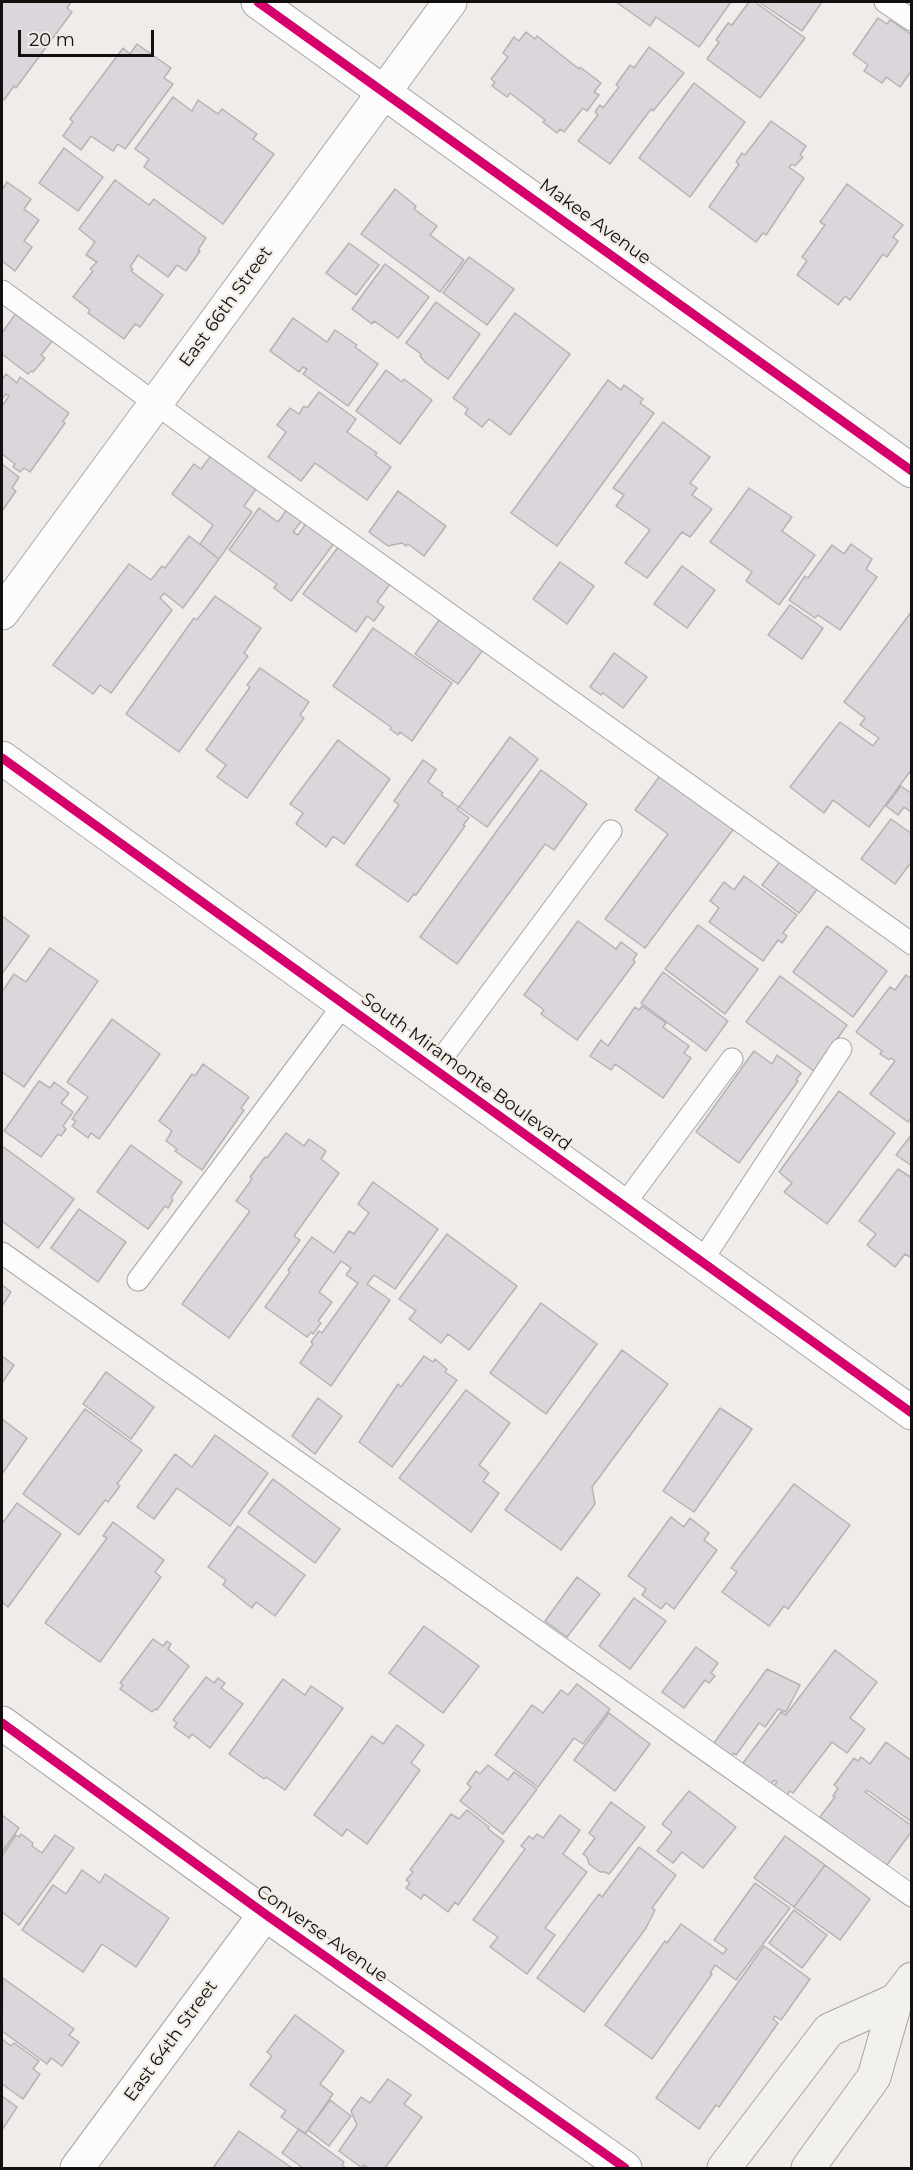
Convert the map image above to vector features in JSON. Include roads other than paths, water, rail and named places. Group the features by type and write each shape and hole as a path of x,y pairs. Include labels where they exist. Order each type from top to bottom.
{"main road":[{"path":"724,2169 829,2030 904,1989"},
{"path":"808,2169 874,2077 904,1989"}],"street":[{"name":"Makee Avenue","path":"258,2 912,471"},
{"name":"East 66th Street","path":"2,613 450,2"},
{"name":"South Miramonte Boulevard","path":"2,758 912,1413"},
{"name":"Converse Avenue","path":"2,1723 265,1914 626,2169"},
{"name":"East 64th Street","path":"77,2169 265,1914"}],"lane":[{"path":"885,2 912,20"},
{"path":"2,291 155,404 912,944"},
{"path":"434,1069 611,831"},
{"path":"138,1280 344,1004"},
{"path":"701,1262 841,1049"},
{"path":"623,1206 732,1059"},
{"path":"2,1253 912,1896"}]}
